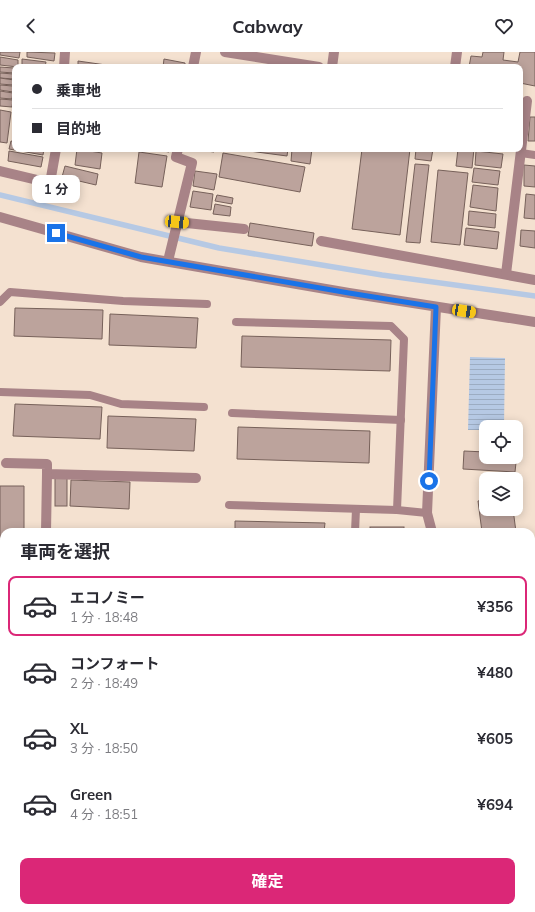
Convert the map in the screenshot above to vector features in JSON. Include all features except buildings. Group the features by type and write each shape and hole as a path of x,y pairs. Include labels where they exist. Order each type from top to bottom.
{"street":[{"path":"64,64 65,52"},
{"path":"194,64 196,52"},
{"path":"225,52 300,64"},
{"path":"332,64 334,52"},
{"path":"455,64 457,52"},
{"path":"523,136 527,101"},
{"path":"0,170 50,183 55,152"},
{"path":"168,261 192,162 176,157 177,152"},
{"path":"506,274 521,153"},
{"path":"0,217 141,257 349,293 535,322"},
{"path":"177,222 244,229"},
{"path":"321,241 535,280"},
{"path":"431,528 427,513 436,307"},
{"path":"6,463 47,464 46,528"},
{"path":"47,474 196,478"}],"lane":[{"path":"521,153 535,155"},
{"path":"0,302 10,292 123,301 207,304"},
{"path":"236,322 391,326 404,339 397,510"},
{"path":"0,392 90,395 121,404 204,407"},
{"path":"232,413 401,420"},
{"path":"228,505 397,510 427,513"},
{"path":"355,528 356,509"}],"water":[{"path":"470,357 505,358 504,420 479,420 479,430 468,430"}],"waterway":[{"path":"0,195 219,248 382,275 535,296"}],"route":[{"path":"56,233 141,257 436,307 429,481"}]}
